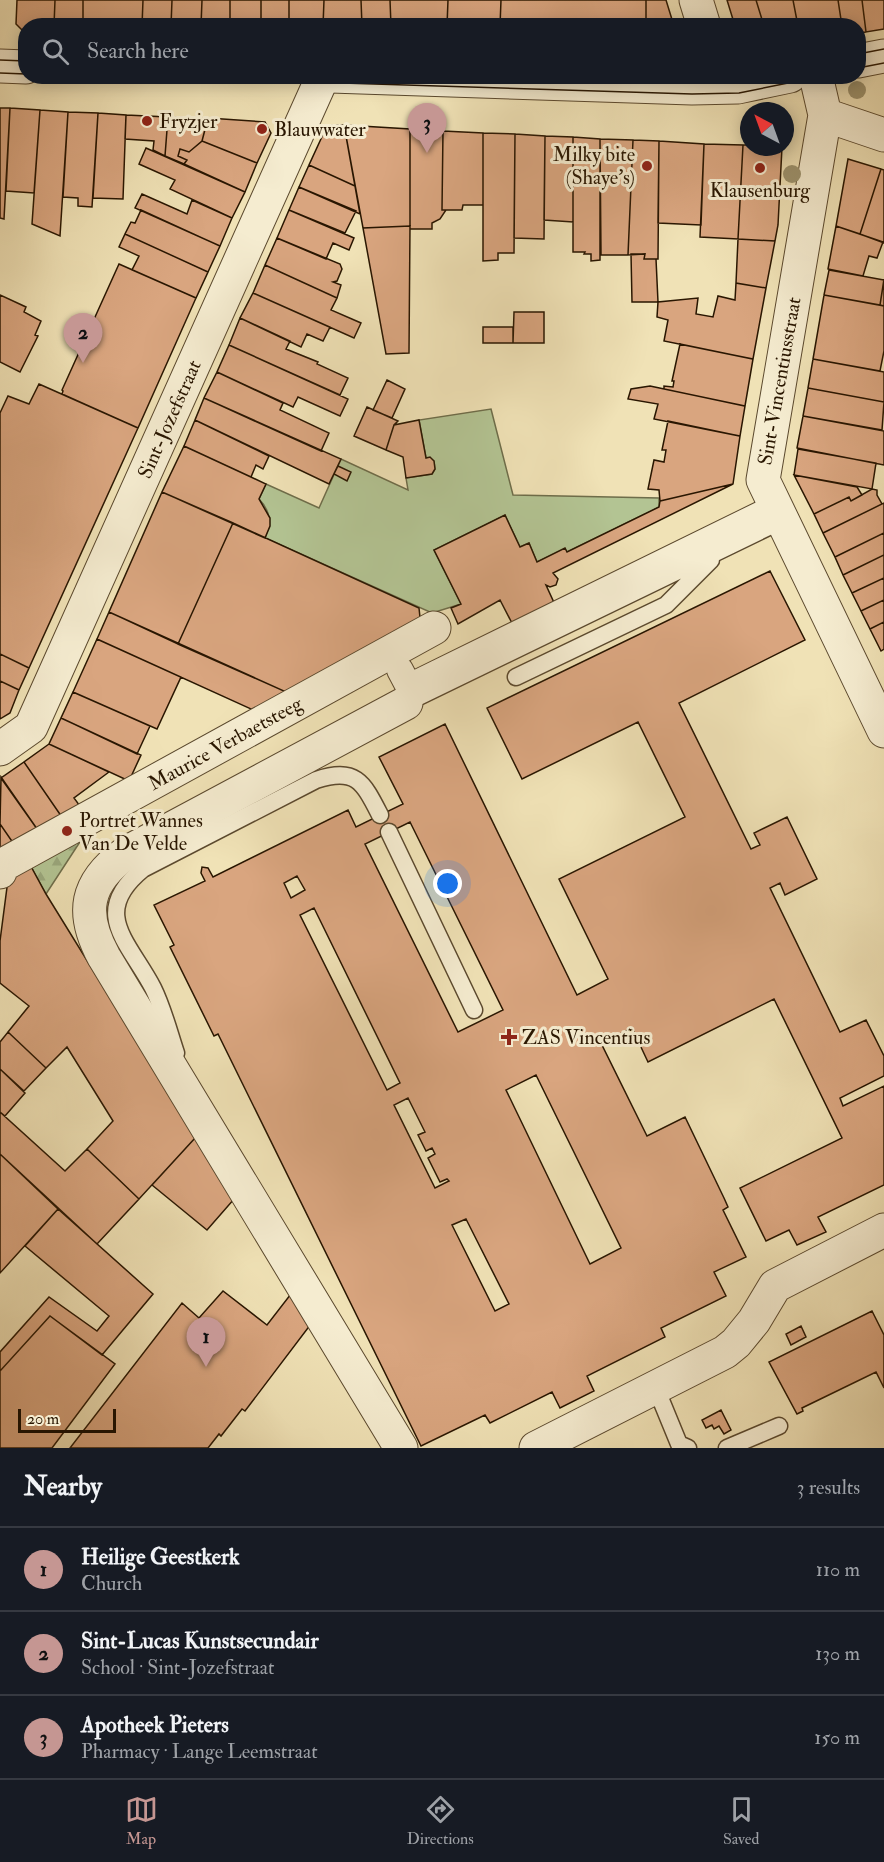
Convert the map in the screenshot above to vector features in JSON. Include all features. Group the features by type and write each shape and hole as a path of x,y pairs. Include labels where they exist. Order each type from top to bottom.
{"street":[{"path":"696,0 702,18"},
{"path":"866,60 884,56"},
{"path":"0,66 18,67"},
{"name":"Sint-Jozefstraat","path":"0,749 31,727 319,84"},
{"path":"545,84 625,87 683,84"},
{"path":"818,84 825,115 884,135"},
{"name":"Sint-Vincentiusstraat","path":"825,115 763,480 884,731"},
{"path":"434,628 395,661 409,687 778,514"},
{"name":"Maurice Verbaetsteeg","path":"0,872 1,866 395,661"},
{"path":"401,1448 95,941 89,924 88,908 99,877 110,864 126,853 406,703"},
{"path":"536,1448 718,1356 736,1343 754,1322 775,1286 884,1230"}],"lane":[{"path":"406,703 720,551 778,514"},
{"path":"516,677 666,605 720,551"},
{"path":"196,1107 154,989 120,933 116,918 117,903 123,889 143,869 316,780 330,775 344,775 357,780 368,792 380,815"},
{"path":"389,832 474,1010"},
{"path":"656,1388 679,1444 688,1448"},
{"path":"727,1448 779,1426"}],"green space":[{"path":"491,409 513,495 659,498 659,507 567,552 565,549 537,562 529,543 520,547 505,515 434,550 461,604 432,613 265,538 269,517 259,499 266,484 319,508 341,459 408,490 406,478 432,474 435,469 434,461 426,458 419,420"},
{"path":"89,828 46,894 28,861"}],"building":[{"path":"17,0 55,0 54,18 18,18 18,26 16,24"},
{"path":"55,0 83,0 83,18 54,18"},
{"path":"83,0 143,0 142,18 83,18"},
{"path":"143,0 172,0 171,18 142,18"},
{"path":"172,0 202,0 201,18 171,18"},
{"path":"202,0 230,0 230,18 201,18"},
{"path":"230,0 261,0 261,18 230,18"},
{"path":"261,0 289,0 289,18 261,18"},
{"path":"289,0 324,0 323,18 289,18"},
{"path":"324,0 361,0 362,18 323,18"},
{"path":"361,0 390,0 391,18 362,18"},
{"path":"390,0 448,0 447,18 391,18"},
{"path":"448,0 501,0 500,18 447,18"},
{"path":"501,0 646,0 646,18 500,18"},
{"path":"646,0 666,0 672,18 646,18"},
{"path":"727,0 756,0 762,18 733,18"},
{"path":"756,0 793,0 796,18 762,18"},
{"path":"793,0 838,0 841,18 796,18"},
{"path":"838,0 862,0 864,18 841,18"},
{"path":"862,0 884,0 884,29 866,32"},
{"path":"0,108 10,108 4,219 0,218"},
{"path":"10,108 40,110 34,193 6,191"},
{"path":"40,110 68,112 60,236 32,224"},
{"path":"68,112 98,113 92,207 78,206 78,198 63,197"},
{"path":"98,113 126,115 123,199 93,198"},
{"path":"126,115 168,117 165,156 153,150 154,141 125,139"},
{"path":"168,117 208,118 202,141 189,152 180,149 178,156 187,160 184,164 165,156"},
{"path":"208,118 265,122 271,133 257,163 202,141"},
{"path":"332,125 344,125 355,186 309,165 326,128"},
{"path":"344,125 410,129 410,226 363,228"},
{"path":"410,129 443,131 442,210 446,210 440,219 432,223 432,229 410,229"},
{"path":"443,131 483,133 483,205 463,205 462,210 442,210"},
{"path":"483,133 515,134 514,253 498,253 498,260 483,261"},
{"path":"515,134 545,136 544,239 514,238"},
{"path":"545,136 573,137 573,222 544,220"},
{"path":"573,137 600,139 600,260 591,261 591,254 573,252"},
{"path":"600,139 633,140 628,255 601,255"},
{"path":"633,140 659,141 658,259 644,259 645,254 628,255"},
{"path":"202,141 257,163 245,192 184,164 187,160 178,156 180,149 189,152"},
{"path":"659,141 704,144 701,225 658,223"},
{"path":"704,144 740,145 740,156 742,156 738,239 700,237"},
{"path":"146,148 245,192 232,218 170,189 175,180 139,164"},
{"path":"742,156 782,156 775,241 738,239"},
{"path":"848,159 881,169 860,234 836,226"},
{"path":"309,165 355,186 360,214 299,187"},
{"path":"881,169 884,170 884,243 860,234"},
{"path":"299,187 356,211 345,233 289,210"},
{"path":"142,194 187,214 192,200 232,218 220,246 135,208"},
{"path":"141,210 220,246 208,272 125,234 131,222 135,223"},
{"path":"289,210 354,238 349,250 333,243 326,259 277,238"},
{"path":"410,226 409,353 386,354 363,228"},
{"path":"836,226 883,242 877,258 869,256 863,276 828,269"},
{"path":"125,234 208,272 196,298 132,270 139,256 119,247"},
{"path":"277,238 340,264 342,269 337,281 333,282 341,285 337,298 265,265"},
{"path":"738,239 775,241 766,288 736,283"},
{"path":"631,254 645,254 644,259 656,259 658,302 632,302"},
{"path":"119,264 196,298 138,428 62,394"},
{"path":"265,265 337,298 331,310 361,323 354,338 253,293"},
{"path":"829,270 884,280 880,305 824,295"},
{"path":"884,279 884,306 880,305"},
{"path":"736,283 766,288 753,359 664,341 668,320 657,317 658,302 698,298 696,314 713,317 718,296 735,300"},
{"path":"253,293 330,327 323,341 307,334 301,347 240,318"},
{"path":"0,295 26,307 24,312 41,321 35,335 38,336 20,372 0,362"},
{"path":"824,295 884,306 884,351 880,371 813,359"},
{"path":"514,312 544,312 544,343 513,343"},
{"path":"240,318 290,341 286,349 348,378 340,395 229,345"},
{"path":"483,327 513,327 513,343 483,343"},
{"path":"680,344 753,359 745,406 664,389 664,386 673,387 674,381 672,381"},
{"path":"229,345 348,399 340,416 298,397 293,407 217,372"},
{"path":"813,359 884,372 884,402 808,388"},
{"path":"217,372 283,403 280,410 329,433 321,451 204,398"},
{"path":"387,380 405,389 392,418 373,410"},
{"path":"39,384 138,428 29,668 0,654 0,413 8,396 29,404"},
{"path":"650,386 745,406 740,436 654,419 658,404 628,399 631,389"},
{"path":"808,388 884,402 882,430 803,416"},
{"path":"204,398 341,459 329,484 195,420"},
{"path":"367,407 398,421 394,425 386,450 354,436"},
{"path":"803,416 884,431 884,465 797,448"},
{"path":"195,420 269,456 263,469 256,465 251,477 184,446"},
{"path":"419,420 426,458 430,457 434,461 435,469 432,474 406,478 403,457 386,450 394,425"},
{"path":"668,421 740,436 733,484 660,501 659,490 648,489 654,460 664,462 666,450 662,450"},
{"path":"184,446 266,484 259,499 270,518 270,526 265,538 162,492"},
{"path":"798,449 876,463 872,489 794,475"},
{"path":"338,466 351,472 347,481 334,474"},
{"path":"794,475 857,487 862,495 851,501 849,497 814,514"},
{"path":"733,484 553,573 558,579 556,585 550,587 546,585 556,607 514,627 500,600 458,624 451,608 461,604 434,550 505,515 520,547 529,543 537,562 565,548 567,552 659,507 660,501"},
{"path":"872,489 877,490 882,504 823,533 814,514 849,497 851,501"},
{"path":"162,492 233,523 178,644 109,612"},
{"path":"884,503 884,533 835,557 823,533"},
{"path":"233,523 419,608 421,627 295,696 178,644"},
{"path":"884,533 884,555 843,575 835,557"},
{"path":"884,555 884,578 852,593 843,575"},
{"path":"770,571 805,640 679,703 751,849 760,845 754,833 787,817 817,879 785,895 780,883 770,888 840,1032 866,1020 884,1056 884,1076 840,1098 843,1106 884,1086 884,1185 818,1217 826,1232 797,1245 789,1230 766,1241 740,1188 842,1138 774,999 648,1062 632,1028 601,1043 647,1136 685,1117 728,1207 723,1210 746,1257 714,1272 726,1296 661,1328 665,1337 587,1376 594,1391 560,1408 552,1392 490,1423 485,1415 421,1446 218,1034 214,1036 170,947 174,945 154,905 205,881 201,873 202,867 208,868 213,877 348,810 356,827 403,804 379,757 445,724 577,995 608,979 559,879 685,817 638,722 522,779 487,708","holes":["410,822 503,1010 458,1032 365,844","297,876 305,890 291,898 284,883","314,908 400,1083 387,1090 300,915","536,1075 621,1248 590,1264 506,1090","408,1098 425,1132 418,1135 426,1151 432,1148 435,1154 428,1158 440,1182 447,1179 449,1181 435,1188 394,1105","466,1219 509,1304 495,1311 452,1225"]},
{"path":"884,578 884,600 861,611 852,593"},
{"path":"884,600 884,622 870,629 861,611"},
{"path":"109,612 295,696 262,714 97,639"},
{"path":"884,622 884,649 881,651 870,629"},
{"path":"97,639 181,677 157,729 73,692"},
{"path":"0,654 29,668 19,690 0,681"},
{"path":"0,681 19,690 10,713 0,719"},
{"path":"73,692 150,726 137,754 61,718"},
{"path":"61,718 141,755 129,781 49,744"},
{"path":"49,744 109,772 74,798 85,813 66,823 24,762"},
{"path":"24,762 66,823 42,836 1,778"},
{"path":"1,777 42,836 18,850 0,824"},
{"path":"0,824 18,850 0,859"},
{"path":"28,861 196,1137 139,1199 87,1149 113,1121 67,1047 46,1068 8,1032 29,1006 0,983 0,941 9,872"},
{"path":"8,1032 46,1068 24,1091 0,1069 0,1042"},
{"path":"0,1069 25,1093 5,1116 0,1112"},
{"path":"0,1112 65,1171 87,1149 139,1199 97,1244 0,1154"},
{"path":"196,1137 235,1198 207,1230 152,1185"},
{"path":"0,1154 58,1209 0,1273"},
{"path":"58,1209 153,1294 102,1355 50,1316 0,1371 0,1352 49,1297 97,1331 109,1316 25,1246"},
{"path":"294,1290 314,1320 245,1411 242,1409 221,1436 219,1434 208,1448 70,1448 182,1303 199,1318 223,1291 267,1325"},
{"path":"872,1311 884,1335 884,1388 876,1372 802,1408 803,1411 797,1414 769,1362"},
{"path":"50,1316 115,1364 52,1448 0,1448 0,1371"},
{"path":"801,1326 806,1337 791,1345 786,1334"},
{"path":"721,1410 731,1430 724,1434 719,1426 714,1429 712,1425 706,1428 702,1420"}],"tram line":[{"path":"866,52 884,49"},
{"path":"0,60 18,61"},
{"path":"866,66 884,63"},
{"path":"0,73 18,74"},
{"path":"373,84 692,94 739,93 783,84"}],"place":[{"name":"Fryzjer","path":"147,121"},
{"name":"Blauwwater","path":"262,129"},
{"name":"Apotheek Pieters","path":"427,153"},
{"name":"Milky bite (Shaye’s)","path":"647,166"},
{"name":"Klausenburg","path":"760,168"},
{"name":"Sint-Lucas Kunstsecundair","path":"83,363"},
{"name":"Portret Wannes Van De Velde","path":"67,831"},
{"name":"ZAS Vincentius","path":"509,1037"},
{"name":"Heilige Geestkerk","path":"206,1367"}]}
